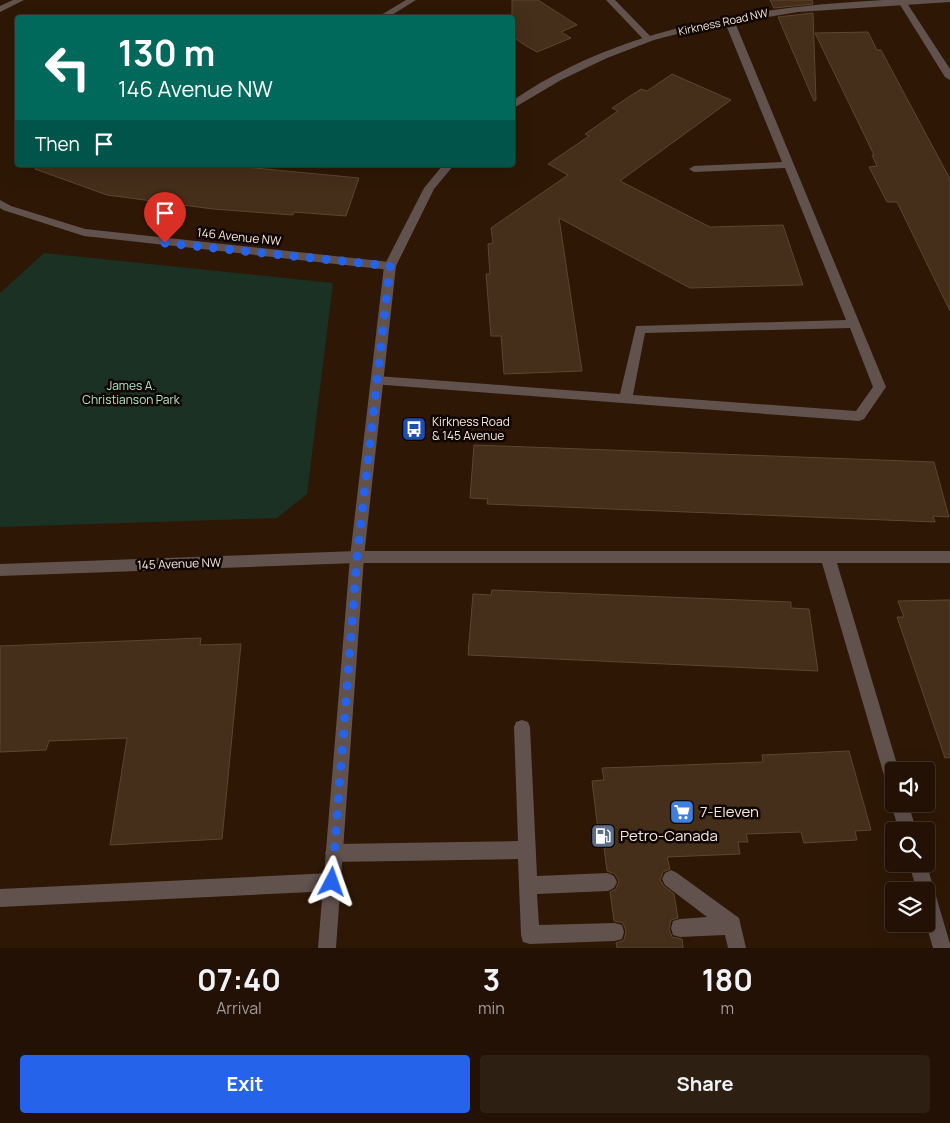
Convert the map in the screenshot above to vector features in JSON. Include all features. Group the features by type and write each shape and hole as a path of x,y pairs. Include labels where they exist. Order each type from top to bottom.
{"street":[{"path":"0,9 20,0"},
{"path":"385,15 412,0"},
{"path":"610,0 648,38"},
{"name":"Kirkness Road NW","path":"515,104 580,66 648,38 778,10 902,1 949,0"},
{"path":"902,1 950,77"},
{"path":"377,381 859,416 880,387 729,20"},
{"path":"694,169 788,165"},
{"path":"327,948 357,557 390,266 429,188 447,167"},
{"name":"146 Avenue NW","path":"0,203 7,208 84,232 390,266"},
{"path":"625,400 640,329 854,324"},
{"name":"145 Avenue NW","path":"0,570 357,557 950,557"},
{"path":"828,557 888,762"},
{"path":"522,727 528,885 534,941 615,932"},
{"path":"334,853 527,850"},
{"path":"671,879 732,925 737,948"},
{"path":"0,898 332,882"},
{"path":"528,885 608,882"},
{"path":"935,924 942,948"},
{"path":"680,928 732,925"}],"green space":[{"name":"James A. Christianson Park","path":"44,253 333,283 307,494 277,518 0,527 0,293"}],"building":[{"path":"512,0 538,0 577,25 561,32 571,38 537,52 515,38 515,15 512,15"},
{"path":"770,0 812,0 813,4 774,8"},
{"path":"813,13 816,100 814,101 778,17"},
{"path":"868,32 877,50 881,50 950,179 950,311 897,202 887,202 869,167 877,166 872,155 874,155 815,33"},
{"path":"672,74 731,100 620,181 710,227 783,225 803,285 690,288 559,218 582,371 504,374 501,336 491,336 486,274 490,274 488,244 493,243 491,228 568,175 548,164 589,136 585,134 618,111 612,108 641,89 647,91"},
{"path":"36,167 245,167 359,178 346,216 294,212 293,215 213,209 107,195 35,169"},
{"path":"474,445 934,462 949,517 933,516 935,522 487,504 488,499 470,498"},
{"path":"492,590 791,602 791,608 809,609 818,671 468,655 473,594 491,595"},
{"path":"950,600 950,757 945,758 897,617 904,617 898,601"},
{"path":"201,638 200,645 241,644 222,839 110,845 127,738 49,741 46,750 0,752 0,646"},
{"path":"849,751 871,830 855,831 857,840 804,843 801,832 746,834 748,842 738,842 740,854 667,857 670,869 663,872 660,880 674,894 678,918 671,920 669,929 672,937 682,939 683,948 617,948 616,943 624,940 626,931 623,923 614,921 610,892 616,889 619,881 615,874 607,871 603,840 599,838 592,781 604,780 602,768 763,762 762,755"}],"place":[{"name":"Kirkness Road & 145 Avenue","path":"414,429"},
{"name":"7-Eleven","path":"682,812"},
{"name":"Petro-Canada","path":"603,836"}],"route":[{"path":"165,243 390,266 357,557 332,882"}]}
